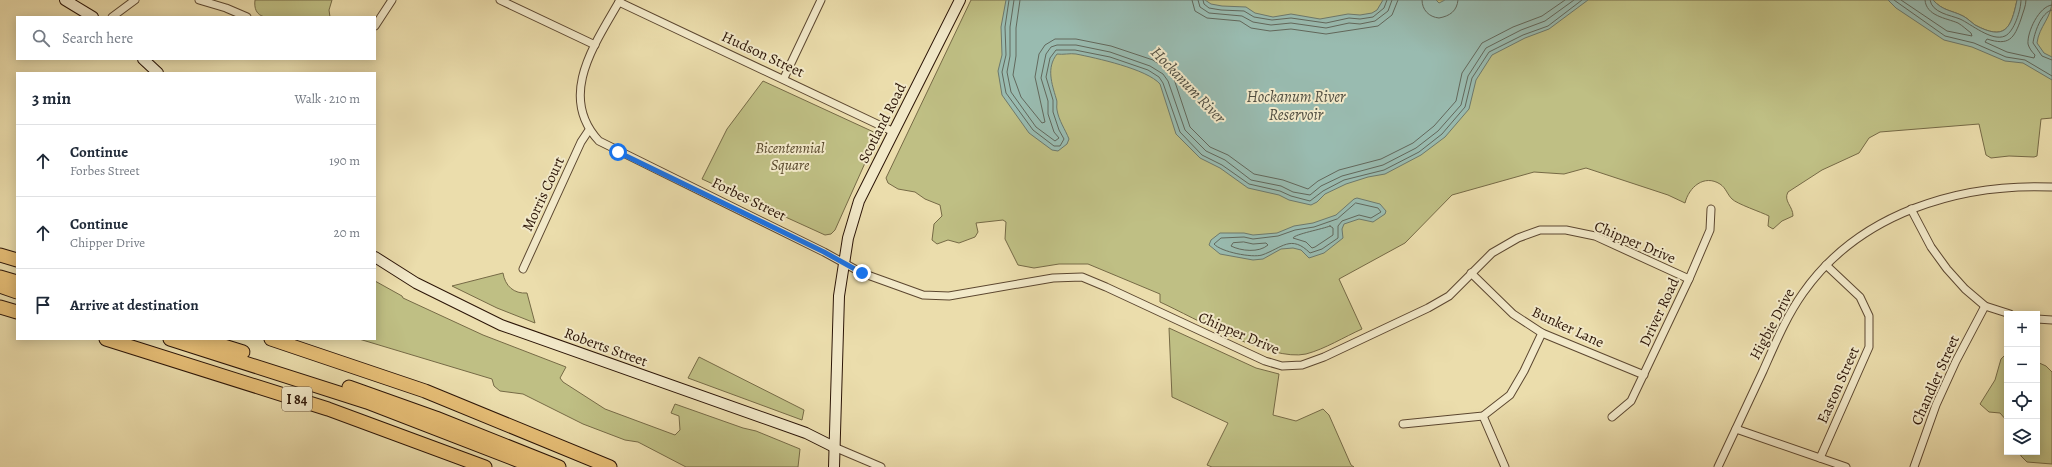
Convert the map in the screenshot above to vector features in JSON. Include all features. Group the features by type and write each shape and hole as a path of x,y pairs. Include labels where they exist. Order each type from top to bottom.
{"highway":[{"path":"0,255 16,260"},
{"path":"0,276 16,282"},
{"path":"0,286 16,292"},
{"path":"0,306 16,312"},
{"name":"I 84","path":"109,340 333,410 485,467"},
{"path":"173,340 367,402 535,467"},
{"path":"204,340 392,401 558,467"},
{"path":"274,340 425,391 610,467"}],"main road":[{"path":"66,0 91,16"},
{"name":"Scotland Road","path":"843,263 848,238 859,201 960,0"},
{"path":"144,60 157,72"},
{"name":"Roberts Street","path":"376,258 416,283 500,325 806,434 834,447"},
{"path":"834,467 839,296 843,263"}],"street":[{"path":"113,16 135,0"},
{"path":"199,0 226,8 244,16"},
{"path":"376,24 392,0"},
{"path":"500,0 595,45"},
{"path":"784,78 821,0"},
{"name":"Forbes Street","path":"620,1 595,45 580,82 579,100 582,116 589,130 599,141 618,152 843,263"},
{"name":"Hudson Street","path":"620,1 784,78 894,132"},
{"name":"Morris Court","path":"523,269 581,142 589,130"},
{"name":"Higbie Drive","path":"1718,467 1787,319 1803,292 1826,265 1870,229 1911,209 1959,194 1994,189 2052,187"},
{"name":"Driver Road","path":"1612,417 1631,401 1644,375 1710,230 1711,209"},
{"path":"1911,209 1931,246 1947,269 1965,289 1985,306 2004,312"},
{"name":"Chipper Drive","path":"843,263 862,273 923,295 949,296 1053,278 1082,277 1265,361 1282,366 1302,365 1324,357 1428,308 1449,296 1492,253 1518,238 1540,230 1566,230 1595,236 1689,279"},
{"name":"Easton Street","path":"1820,458 1869,347 1868,316 1860,297 1826,265"},
{"name":"Bunker Lane","path":"1471,273 1512,314 1542,332 1644,375"},
{"name":"Chandler Street","path":"1914,467 1936,405 1950,373 1985,306"},
{"path":"2040,319 2052,320"},
{"path":"1403,424 1483,416 1510,394 1524,371 1542,332"},
{"path":"1483,416 1505,467"},
{"path":"1736,429 1846,467"},
{"path":"834,447 881,467"}],"green space":[{"path":"255,0 332,0 329,10 330,16 262,16 256,11"},
{"path":"971,0 1914,0 2001,45 2052,0 2052,118 2041,119 2037,156 2034,157 2009,156 1991,158 1986,155 1979,124 1880,132 1869,138 1859,153 1822,170 1788,192 1787,201 1792,209 1793,216 1782,221 1773,229 1768,226 1769,216 1735,201 1730,197 1724,187 1714,181 1708,180 1703,181 1694,187 1685,203 1668,195 1586,168 1564,174 1534,172 1452,195 1405,243 1339,279 1362,329 1313,352 1291,355 1273,352 1212,328 1160,302 1160,294 1088,264 1059,264 1034,268 1018,265 1005,239 1006,222 1003,220 976,223 978,232 975,237 959,243 948,240 937,244 932,240 934,224 942,216 940,205 925,199 915,192 898,189 888,183 886,178"},
{"path":"1933,0 2017,0 2009,25 2000,32 1993,32 1975,25 1963,16 1947,10"},
{"name":"Bicentennial Square","path":"763,81 878,134 835,230 831,234 825,235 702,179 727,129"},
{"path":"503,273 506,282 514,291 527,293 535,323 497,308 452,286"},
{"path":"376,282 403,298 483,335 566,367 560,378 563,382 605,409 675,435 680,430 679,416 671,413 675,404 743,428 756,431 800,449 798,467 686,467 638,442 625,440 583,424 523,394 500,391 494,386 492,379 362,340 376,340"},
{"path":"1169,328 1256,368 1279,374 1273,415 1296,421 1323,409 1329,415 1351,465 1354,467 1212,467 1207,465 1228,423 1172,397"},
{"path":"2004,356 2004,418 2000,413 1989,412 1980,404 1995,380 2001,359"},
{"path":"699,357 804,410 802,420 688,378"},
{"path":"2040,363 2046,366 2052,372 2052,464 2027,462 2021,456 2040,455"}],"water":[{"name":"Hockanum River Reservoir","path":"1006,0 1205,0 1211,4 1222,6 1246,7 1255,13 1273,17 1291,14 1320,19 1348,14 1360,15 1372,13 1377,10 1383,0 1436,0 1439,3 1445,0 1588,0 1549,29 1525,38 1492,55 1476,80 1469,109 1445,137 1421,155 1385,174 1368,177 1346,184 1325,194 1317,202 1311,205 1289,200 1279,195 1248,188 1220,168 1200,158 1176,134 1160,84 1133,69 1085,56 1074,54 1057,54 1054,59 1051,76 1057,101 1058,114 1069,139 1067,144 1058,151 1052,150 1029,133 1002,95 998,71 1002,55 1001,27"},
{"path":"1888,0 1933,0 1940,6 1963,16 1985,30 2000,32 2009,25 2017,0 2052,0 2050,12 2040,32 2037,43 2044,53 2052,57 2052,80 2023,63 2005,61 1972,47 1944,40 1896,8"},
{"path":"1357,198 1380,204 1386,211 1385,214 1373,222 1359,219 1344,224 1342,229 1343,238 1324,253 1309,258 1301,250 1293,248 1281,249 1263,259 1253,260 1220,254 1209,245 1211,240 1220,233 1244,233 1253,235 1277,233 1294,226 1313,223 1336,215"}],"route":[{"path":"618,152 824,252 862,273"}],"water label":[{"name":"Hockanum River","path":"1188,85"}]}
